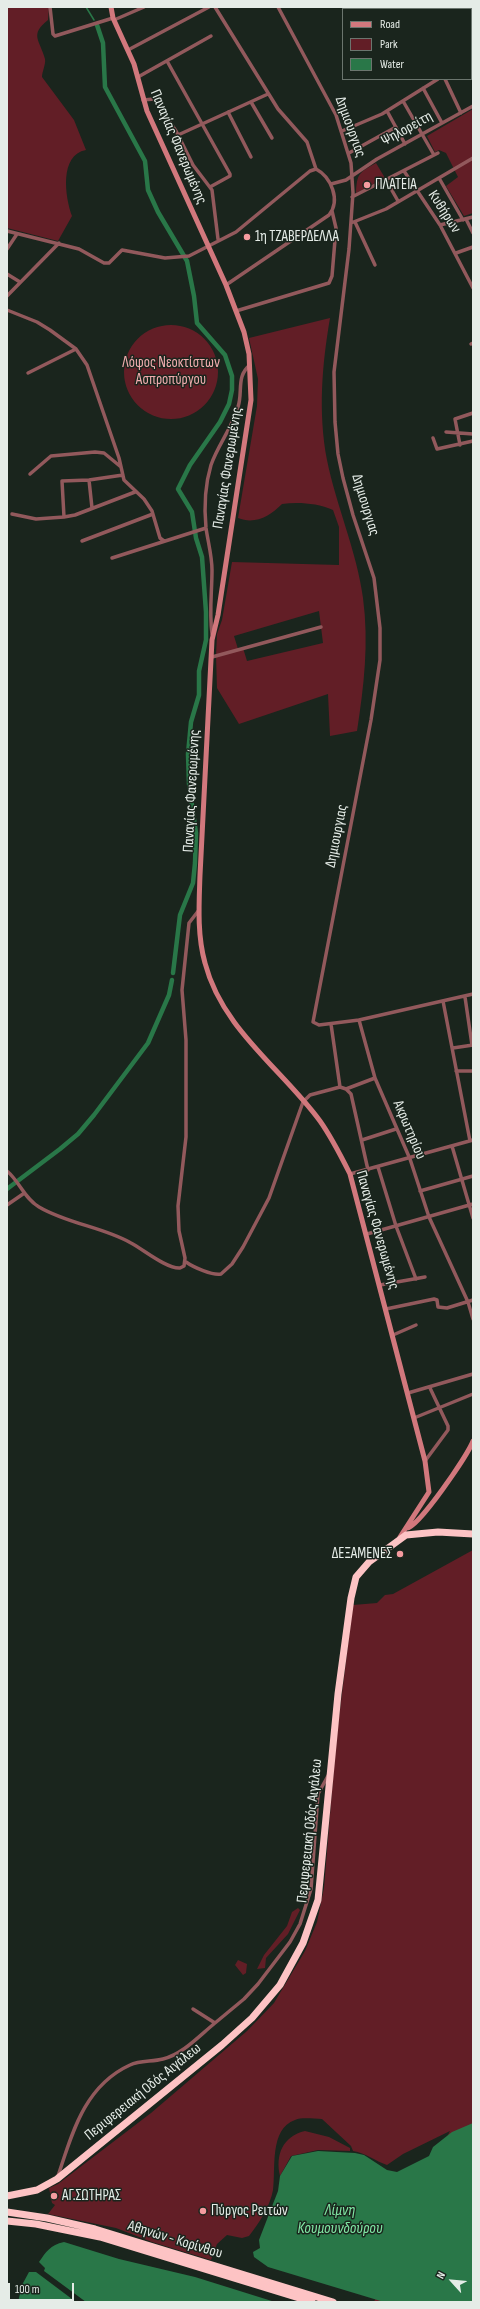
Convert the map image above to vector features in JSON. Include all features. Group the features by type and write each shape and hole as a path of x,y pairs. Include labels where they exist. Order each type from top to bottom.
{"highway":[{"name":"Περιφερειακή Οδός Αιγάλεω","path":"7,2196 37,2190 57,2178 222,2045 252,2018 280,1984 303,1943 318,1900 338,1694 354,1583 360,1572 369,1562 398,1540 415,1534 468,1532 473,1534"},
{"name":"Αθηνών - Κορίνθου","path":"7,2212 47,2218 95,2229 333,2302"},
{"name":"Αθηνών - Κορίνθου","path":"7,2221 42,2225 100,2237 312,2302"}],"main road":[{"name":"Παναγίας Φανερωμένης","path":"111,7 114,19 138,77 143,100 226,285 244,332 250,365 251,400 218,615 213,637 199,910 205,962 214,986 232,1019 320,1121 337,1148 350,1174 367,1234 425,1461 429,1492 398,1540"},
{"path":"407,1528 414,1526 432,1503 467,1453 473,1441"}],"street":[{"path":"50,7 53,34 55,36 114,19 144,7"},
{"path":"128,50 209,7"},
{"path":"215,7 268,94 286,120 305,138 316,169 324,173 331,184 335,202 332,211 323,221 226,285"},
{"name":"Δημιουργιας","path":"278,7 325,94 342,131 352,174 353,223 338,330 334,372 335,422 338,454 343,478 353,515 374,578 378,600 380,660 368,740 313,1022 316,1025 331,1024"},
{"path":"138,77 211,36"},
{"path":"167,61 230,176 210,187"},
{"path":"342,131 387,111 436,80"},
{"path":"445,80 461,113"},
{"path":"423,88 442,123"},
{"path":"178,135 268,94"},
{"path":"143,100 154,99 178,135 193,165 210,187 214,198 218,240"},
{"path":"352,197 436,154 403,101"},
{"path":"252,102 272,138"},
{"name":"Ψηλορείτη","path":"331,184 346,180 352,174 473,106"},
{"path":"387,111 405,144"},
{"path":"228,112 251,157"},
{"path":"348,153 396,126"},
{"path":"375,265 353,223 398,201 473,158"},
{"path":"7,231 79,249 104,262 109,263 122,250 166,258 182,258 189,256 236,232 310,172 316,169"},
{"name":"Κυθήρων","path":"404,171 440,225 473,288"},
{"path":"439,178 473,233"},
{"path":"386,180 398,201"},
{"path":"236,311 329,283 332,276 336,228 332,211"},
{"path":"440,225 473,217"},
{"path":"7,249 17,234"},
{"path":"7,296 59,243"},
{"path":"456,253 473,246"},
{"path":"7,274 20,282"},
{"path":"7,310 37,322 76,349 87,365 117,452 124,480 144,499 153,514 160,538 164,541"},
{"path":"28,373 76,349"},
{"path":"213,637 210,603 212,570 206,528 205,498 212,465 235,417 239,405 241,379 244,370 250,365"},
{"path":"460,445 455,419 473,414"},
{"path":"446,432 473,434"},
{"path":"433,438 437,449 473,442"},
{"path":"30,474 51,456 56,455 100,452 121,467"},
{"path":"110,458 114,457 117,452"},
{"path":"64,517 62,481 89,480 123,475"},
{"path":"89,480 92,508"},
{"path":"12,514 36,519 64,517 135,492"},
{"path":"82,542 153,514"},
{"path":"112,558 206,528"},
{"path":"212,657 321,627"},
{"path":"199,910 189,923 182,990 186,1040 186,1137 178,1206 179,1231 186,1262 193,1267 201,1268 214,1274 221,1274 227,1270 243,1247 272,1192 303,1102 310,1095 340,1088 346,1089 375,1078"},
{"path":"340,1088 331,1024 359,1020 473,994"},
{"path":"453,1048 473,1045 465,997"},
{"path":"350,1174 410,1159 471,1140 443,1001"},
{"name":"Ακρωτηρίου","path":"359,1020 375,1078 410,1159 429,1216 468,1302 473,1319"},
{"path":"456,1071 473,1071"},
{"path":"346,1089 351,1094 368,1170"},
{"path":"362,1140 396,1129"},
{"path":"452,1146 471,1205 473,1218"},
{"path":"378,1167 396,1226 416,1279"},
{"path":"7,1171 15,1179 23,1194 39,1207 130,1242 171,1267 180,1268 186,1262"},
{"path":"420,1191 473,1176"},
{"path":"7,1205 23,1194"},
{"path":"367,1234 471,1205"},
{"path":"380,1285 425,1277"},
{"path":"386,1309 434,1299 437,1300 438,1307 444,1308 473,1300"},
{"path":"393,1335 416,1325"},
{"path":"408,1393 430,1388 473,1374"},
{"path":"425,1461 448,1430 447,1422 430,1388"},
{"path":"414,1418 440,1406 473,1394"},
{"path":"57,2178 76,2121 87,2103 103,2083 129,2065 171,2056 244,1999 258,1984 278,1958 300,1924 311,1889 318,1794 330,1771"},
{"path":"193,2009 215,2023"}],"green space":[{"path":"7,7 49,7 48,20 42,25 37,34 45,59 42,77 74,120 86,150 77,153 71,160 68,168 66,188 69,208 72,216 58,241 7,228"},
{"path":"473,109 473,213 464,216 446,186 458,177 446,153 439,150 435,152 427,136"},
{"path":"376,163 385,178 356,193 357,181 360,174"},
{"path":"330,318 322,389 324,442 331,477 356,563 365,615 365,664 357,731 330,736 328,694 239,724 217,688 217,634 222,620 232,562 339,565 339,527 333,510 314,504 288,503 282,504 267,516 256,520 244,520 238,518 257,406 258,379 249,338","holes":["319,611 323,643 247,661 243,648 238,649 234,636"]},
{"name":"Λόφος Νεοκτίστων Ασπροπύργου","path":"171,325 189,328 204,339 215,354 218,372 215,390 204,405 189,416 171,419 153,416 138,405 127,390 124,372 127,354 138,339 153,328"},
{"path":"473,1550 473,2302 374,2302 411,2209 450,2131 403,2154 387,2165 362,2153 353,2151 351,2146 322,2119 305,2118 295,2120 287,2125 281,2132 277,2141 274,2161 273,2190 267,2209 249,2236 242,2238 227,2235 217,2244 211,2260 152,2242 116,2228 48,2214 55,2205 52,2203 49,2188 58,2184 151,2113 247,2031 274,2003 305,1951 317,1922 324,1888 336,1742 353,1605 377,1603 385,1595 393,1594"},
{"path":"298,1908 300,1910 288,1934 266,1958 265,1968 257,1969 264,1955 287,1926 292,1912"},
{"path":"238,1960 247,1964 246,1973 243,1975 235,1965"},
{"path":"305,2131 329,2137 350,2148 350,2151 318,2150 291,2156 280,2176 279,2161 282,2148 291,2137"}],"water":[{"name":"Λίμνη Κουμουνδούρου","path":"473,2123 473,2302 384,2302 268,2267 254,2257 253,2252 260,2248 259,2240 278,2191 280,2176 292,2156 318,2151 355,2153 364,2155 387,2170 397,2172 429,2156 433,2147 452,2132"},
{"path":"64,2242 119,2259 195,2277 275,2302 86,2302 44,2271 45,2268 39,2262 46,2252 52,2247"},
{"path":"29,2272 36,2272 76,2302 18,2302 22,2285"}],"waterway":[{"path":"86,7 94,20"},
{"path":"97,25 103,43 105,87 145,161 148,190 158,212 187,261 194,296 197,323 225,355 232,376 232,390 229,404 220,422 190,465 178,489 192,512 196,538 202,557 206,612 206,640 199,671 199,695 191,722 188,754 189,784 196,833 195,863 193,883 180,915 173,973"},
{"path":"7,1189 78,1134 94,1115 148,1043 169,995 172,980"}],"place":[{"name":"ΠΛΑΤΕΙΑ","path":"367,185"},
{"name":"1η ΤΖΑΒΕΡΔΕΛΛΑ","path":"247,237"},
{"name":"ΔΕΞΑΜΕΝΕΣ","path":"400,1554"},
{"name":"ΑΓ.ΣΩΤΗΡΑΣ","path":"54,2196"},
{"name":"Πύργος Ρειτών","path":"203,2211"}]}
